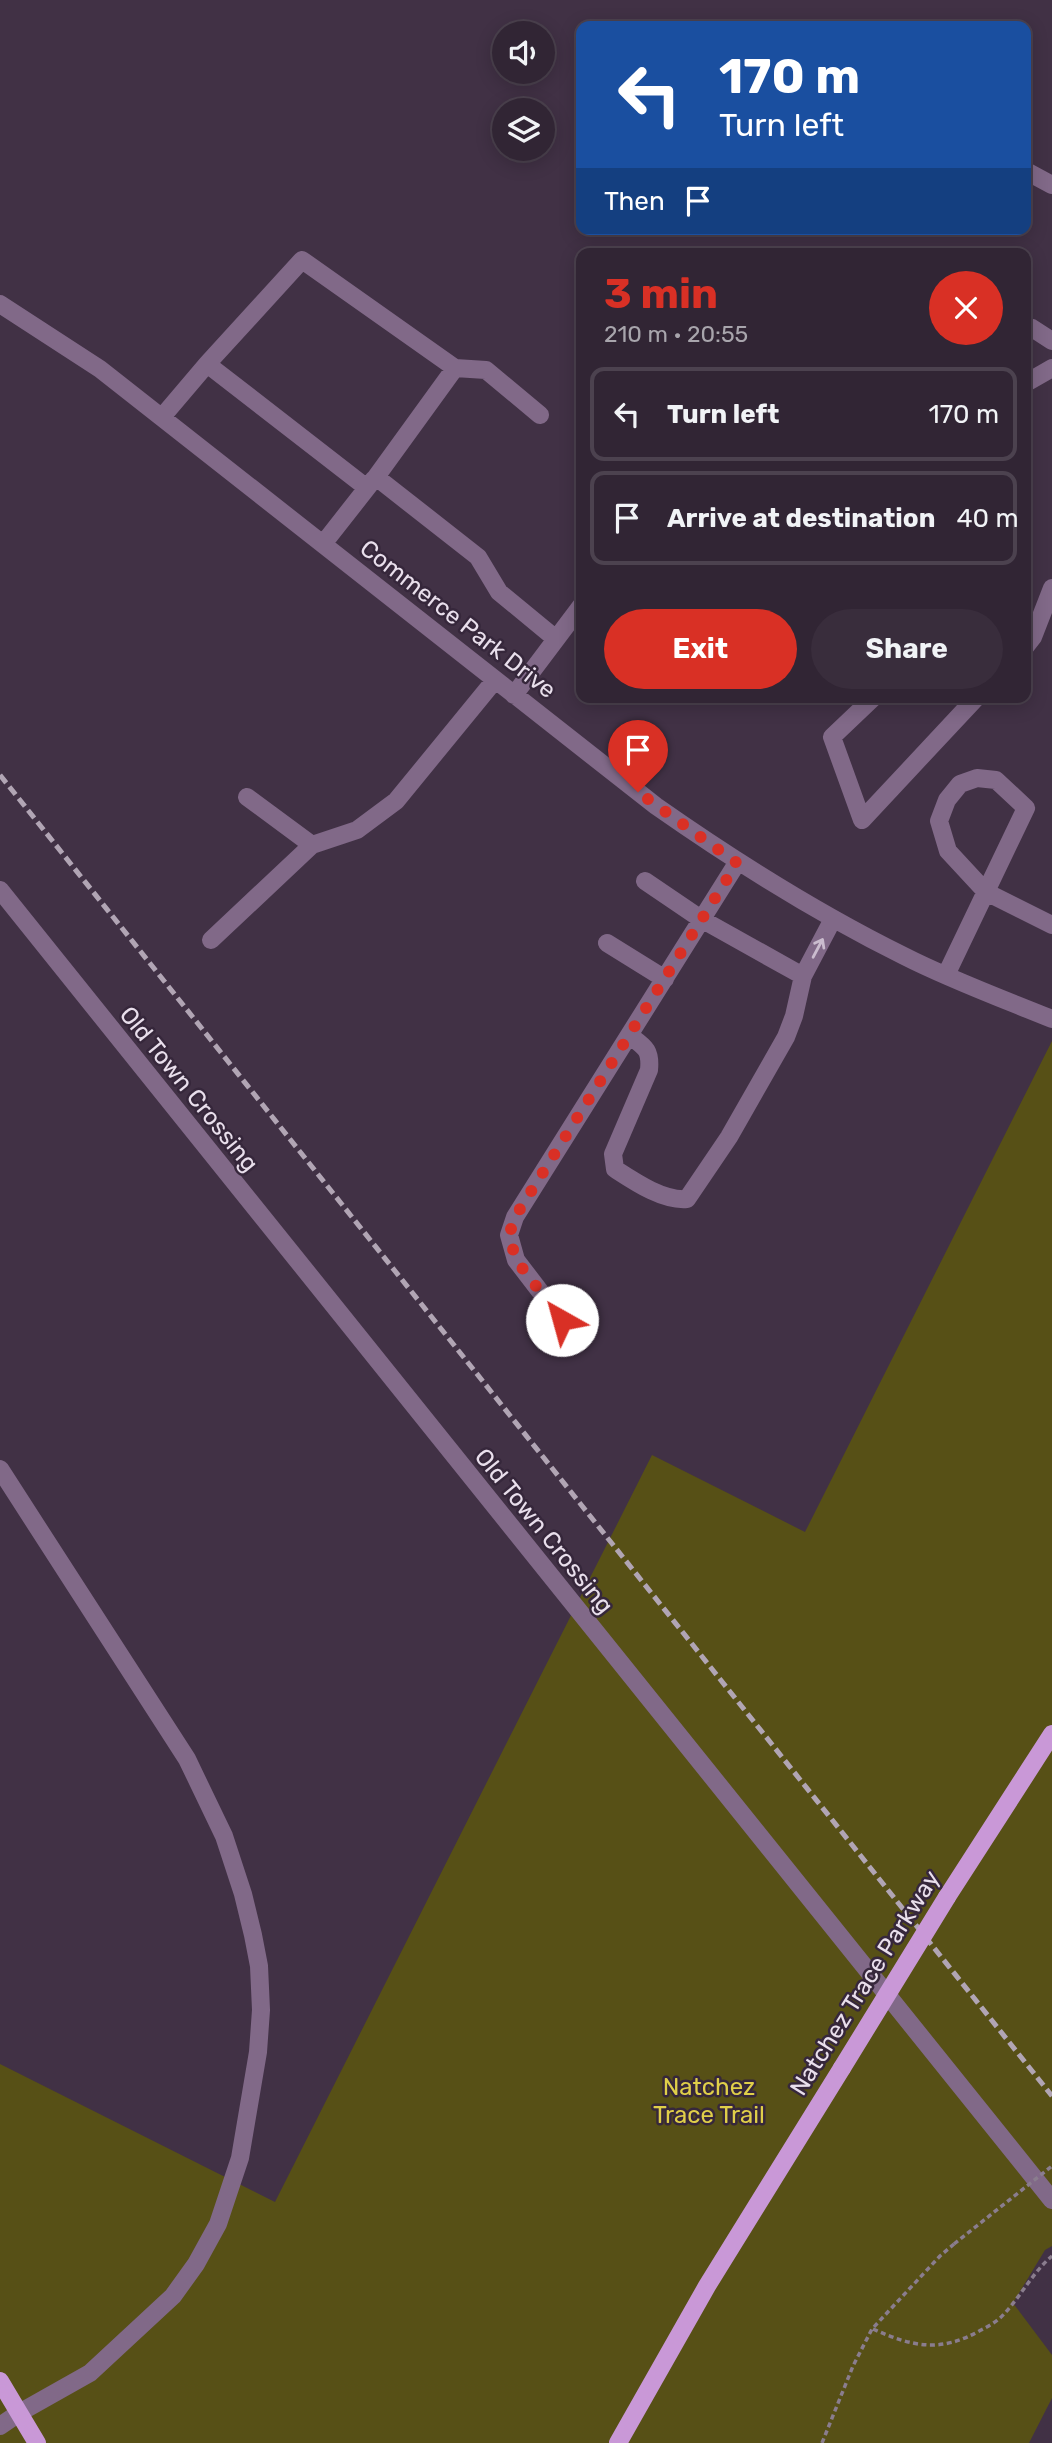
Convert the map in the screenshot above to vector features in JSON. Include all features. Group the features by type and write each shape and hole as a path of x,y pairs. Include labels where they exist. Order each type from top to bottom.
{"main road":[{"name":"Natchez Trace Parkway","path":"618,2443 707,2286 947,1897 1052,1734"},
{"path":"0,2381 37,2443"}],"street":[{"path":"1031,174 1052,185"},
{"path":"162,417 302,260 455,368 486,370 540,415"},
{"name":"Commerce Park Drive","path":"0,304 100,369 656,806 737,863 906,958 1052,1019"},
{"path":"1031,328 1052,341"},
{"path":"207,364 478,557 499,592 556,639"},
{"path":"323,544 455,368"},
{"path":"1031,380 1052,368"},
{"path":"1031,640 1052,588"},
{"path":"514,695 576,613"},
{"path":"211,940 312,845 357,830 396,801 495,680"},
{"path":"868,703 832,737 862,820 966,703"},
{"path":"946,975 986,892 1026,808 996,779 977,778 960,784 947,800 939,821 948,851 986,892 1052,925"},
{"path":"247,797 312,845"},
{"path":"562,1320 516,1260 509,1235 515,1217 737,863"},
{"path":"645,881 701,919 803,976"},
{"name":"Old Town Crossing","path":"0,890 1052,2200"},
{"path":"630,1036 651,1056 649,1070 613,1154 615,1169 636,1182 677,1200 687,1199 729,1137 786,1037 803,976 833,919"},
{"path":"607,943 665,979"},
{"path":"0,1469 187,1759 219,1825 243,1894 253,1935 259,1966 261,2010 258,2052 240,2158 218,2224 196,2264 173,2296 90,2373 0,2426"}],"path":[{"path":"822,2443 853,2366 872,2329 940,2256 1052,2166"},
{"path":"872,2329 901,2342 928,2346 969,2337 1002,2317 1052,2256"}],"green space":[{"name":"Natchez Trace Trail","path":"1052,1041 1052,2246 1045,2250 1013,2303 1052,2355 1052,2398 1029,2443 0,2443 0,2064 275,2202 652,1455 805,1532"}],"railway":[{"path":"0,775 1052,2096"}],"route":[{"path":"562,1320 516,1260 509,1235 515,1217 737,863 638,792"}]}
